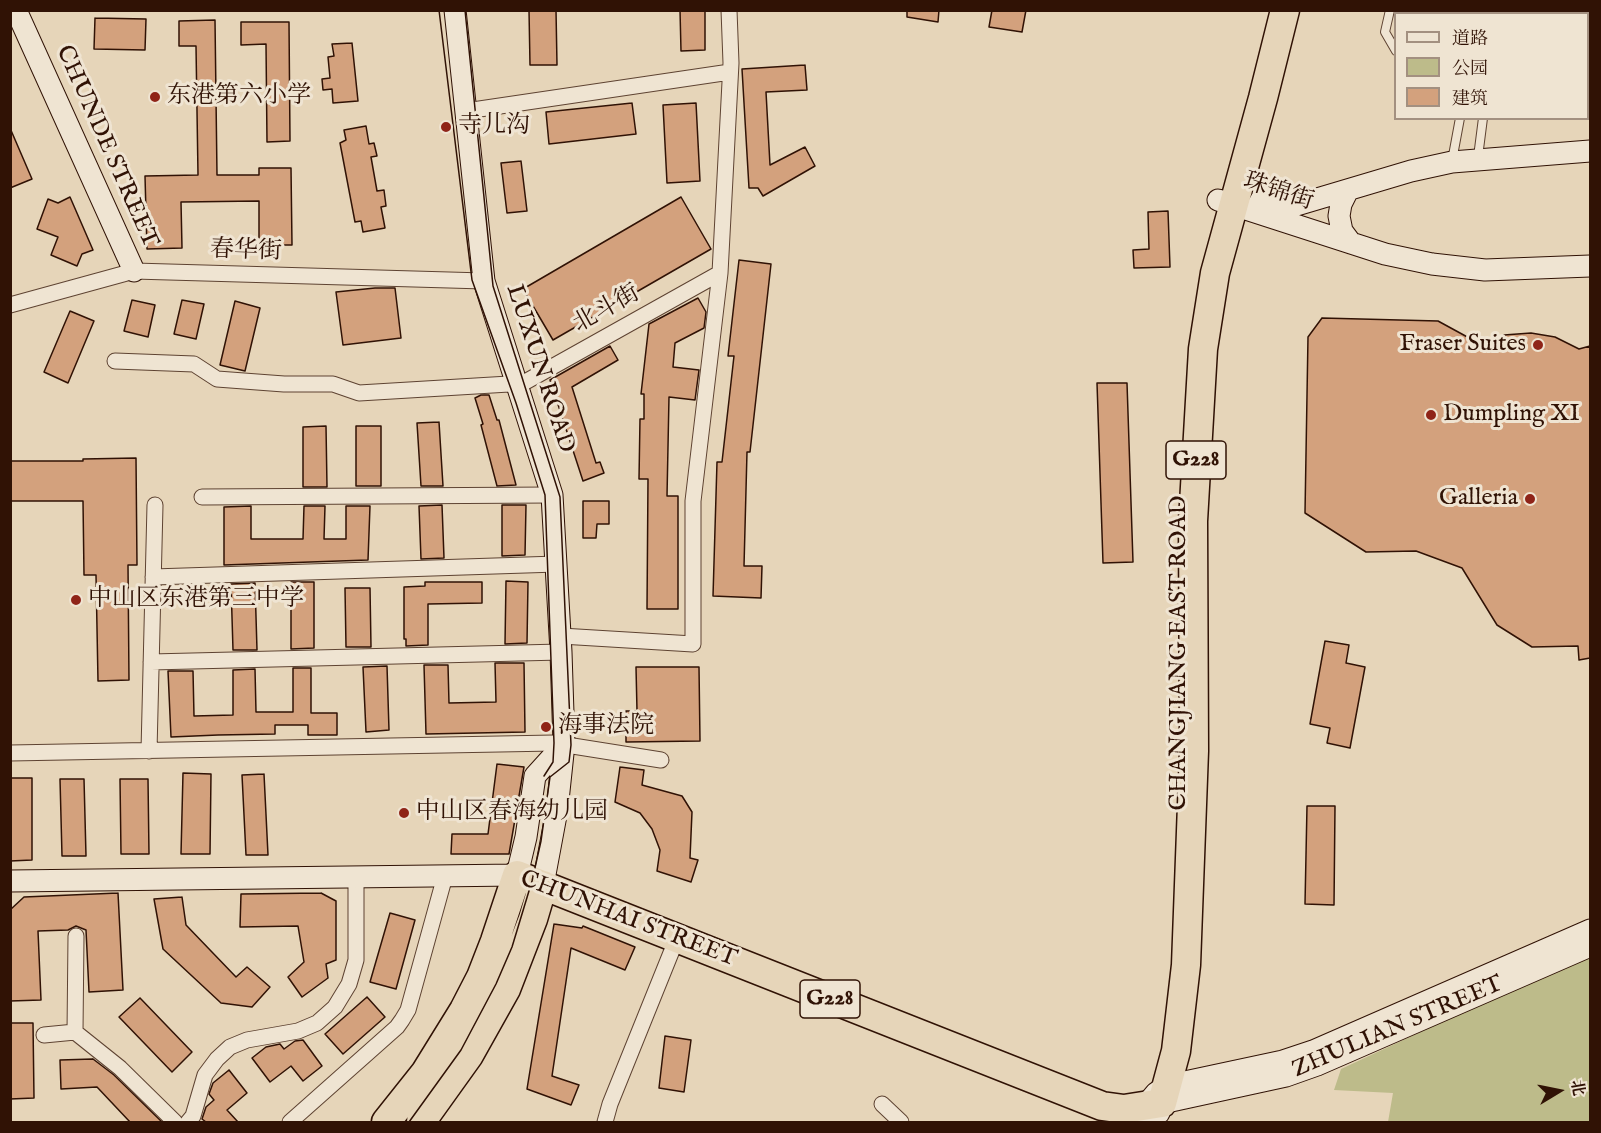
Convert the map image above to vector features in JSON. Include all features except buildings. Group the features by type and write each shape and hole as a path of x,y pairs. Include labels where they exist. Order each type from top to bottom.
{"highway":[{"name":"CHANGJIANG EAST ROAD","path":"1229,199 1249,95 1270,10"},
{"name":"CHANGJIANG EAST ROAD","path":"1154,1108 1168,1008 1174,942 1181,750 1179,521 1187,369 1200,270 1229,199 1263,98 1285,10"},
{"name":"CHUNHAI STREET","path":"530,880 1101,1106 1124,1109 1154,1108"},
{"path":"386,1122 425,1073 464,1010 481,977 495,941 530,880"},
{"path":"421,1122 469,1056 506,989 533,919 530,880"}],"main road":[{"name":"CHUNDE STREET","path":"16,10 134,271"},
{"name":"LUXUN ROAD","path":"455,10 484,281 552,495 561,644 564,744 557,810 530,880"},
{"name":"珠锦街","path":"1229,199 1290,207 1411,171 1452,162 1590,151"},
{"path":"1348,190 1341,204 1339,216 1342,231 1351,243"},
{"name":"珠锦街","path":"1229,199 1385,254 1432,264 1485,270 1590,266"},
{"name":"CHUNHAI STREET","path":"10,880 446,876 530,880"},
{"name":"ZHULIAN STREET","path":"1154,1108 1313,1051 1590,930"},
{"name":"ZHULIAN STREET","path":"1154,1108 1286,1076 1317,1065 1590,946"}],"street":[{"path":"151,662 561,644 693,644 693,501 720,273 730,72 729,10"},
{"path":"466,111 730,72"},
{"name":"春华街","path":"10,306 134,271 484,281"},
{"name":"北斗街","path":"518,386 720,273"},
{"path":"115,361 194,364 217,379 284,384 333,384 359,393 509,384 518,386"},
{"path":"202,497 552,495"},
{"path":"149,751 155,505"},
{"path":"153,578 557,564"},
{"path":"10,753 564,744 661,760"},
{"path":"290,1122 397,1027 402,1020 408,1010 446,876"},
{"path":"188,1122 193,1116 205,1075 230,1047 247,1040 298,1031 317,1023 335,1007 349,984 356,960 356,877"},
{"path":"75,1032 76,936"},
{"path":"605,1122 614,1094 677,938"},
{"path":"44,1035 75,1032 120,1068 174,1122"},
{"path":"882,1104 901,1122"}],"lane":[{"path":"1390,10 1385,32 1394,49"},
{"path":"1452,162 1460,120"},
{"path":"1477,159 1483,120"}],"green space":[{"path":"1590,953 1590,1122 1388,1122 1393,1093 1334,1090 1341,1069"}],"tram line":[{"path":"439,10 472,280 516,403 545,495 554,743 553,762 544,776"},
{"path":"409,1122 461,1050 496,984 512,947 532,881 541,841 550,777 569,762 571,745 560,497 493,286 465,10"}],"place":[{"name":"东港第六小学","path":"155,97"},
{"name":"寺儿沟","path":"446,127"},
{"name":"Fraser Suites","path":"1538,345"},
{"name":"Dumpling XI","path":"1431,415"},
{"name":"Galleria","path":"1530,499"},
{"name":"中山区东港第三中学","path":"76,600"},
{"name":"海事法院","path":"546,727"},
{"name":"中山区春海幼儿园","path":"404,813"}]}
